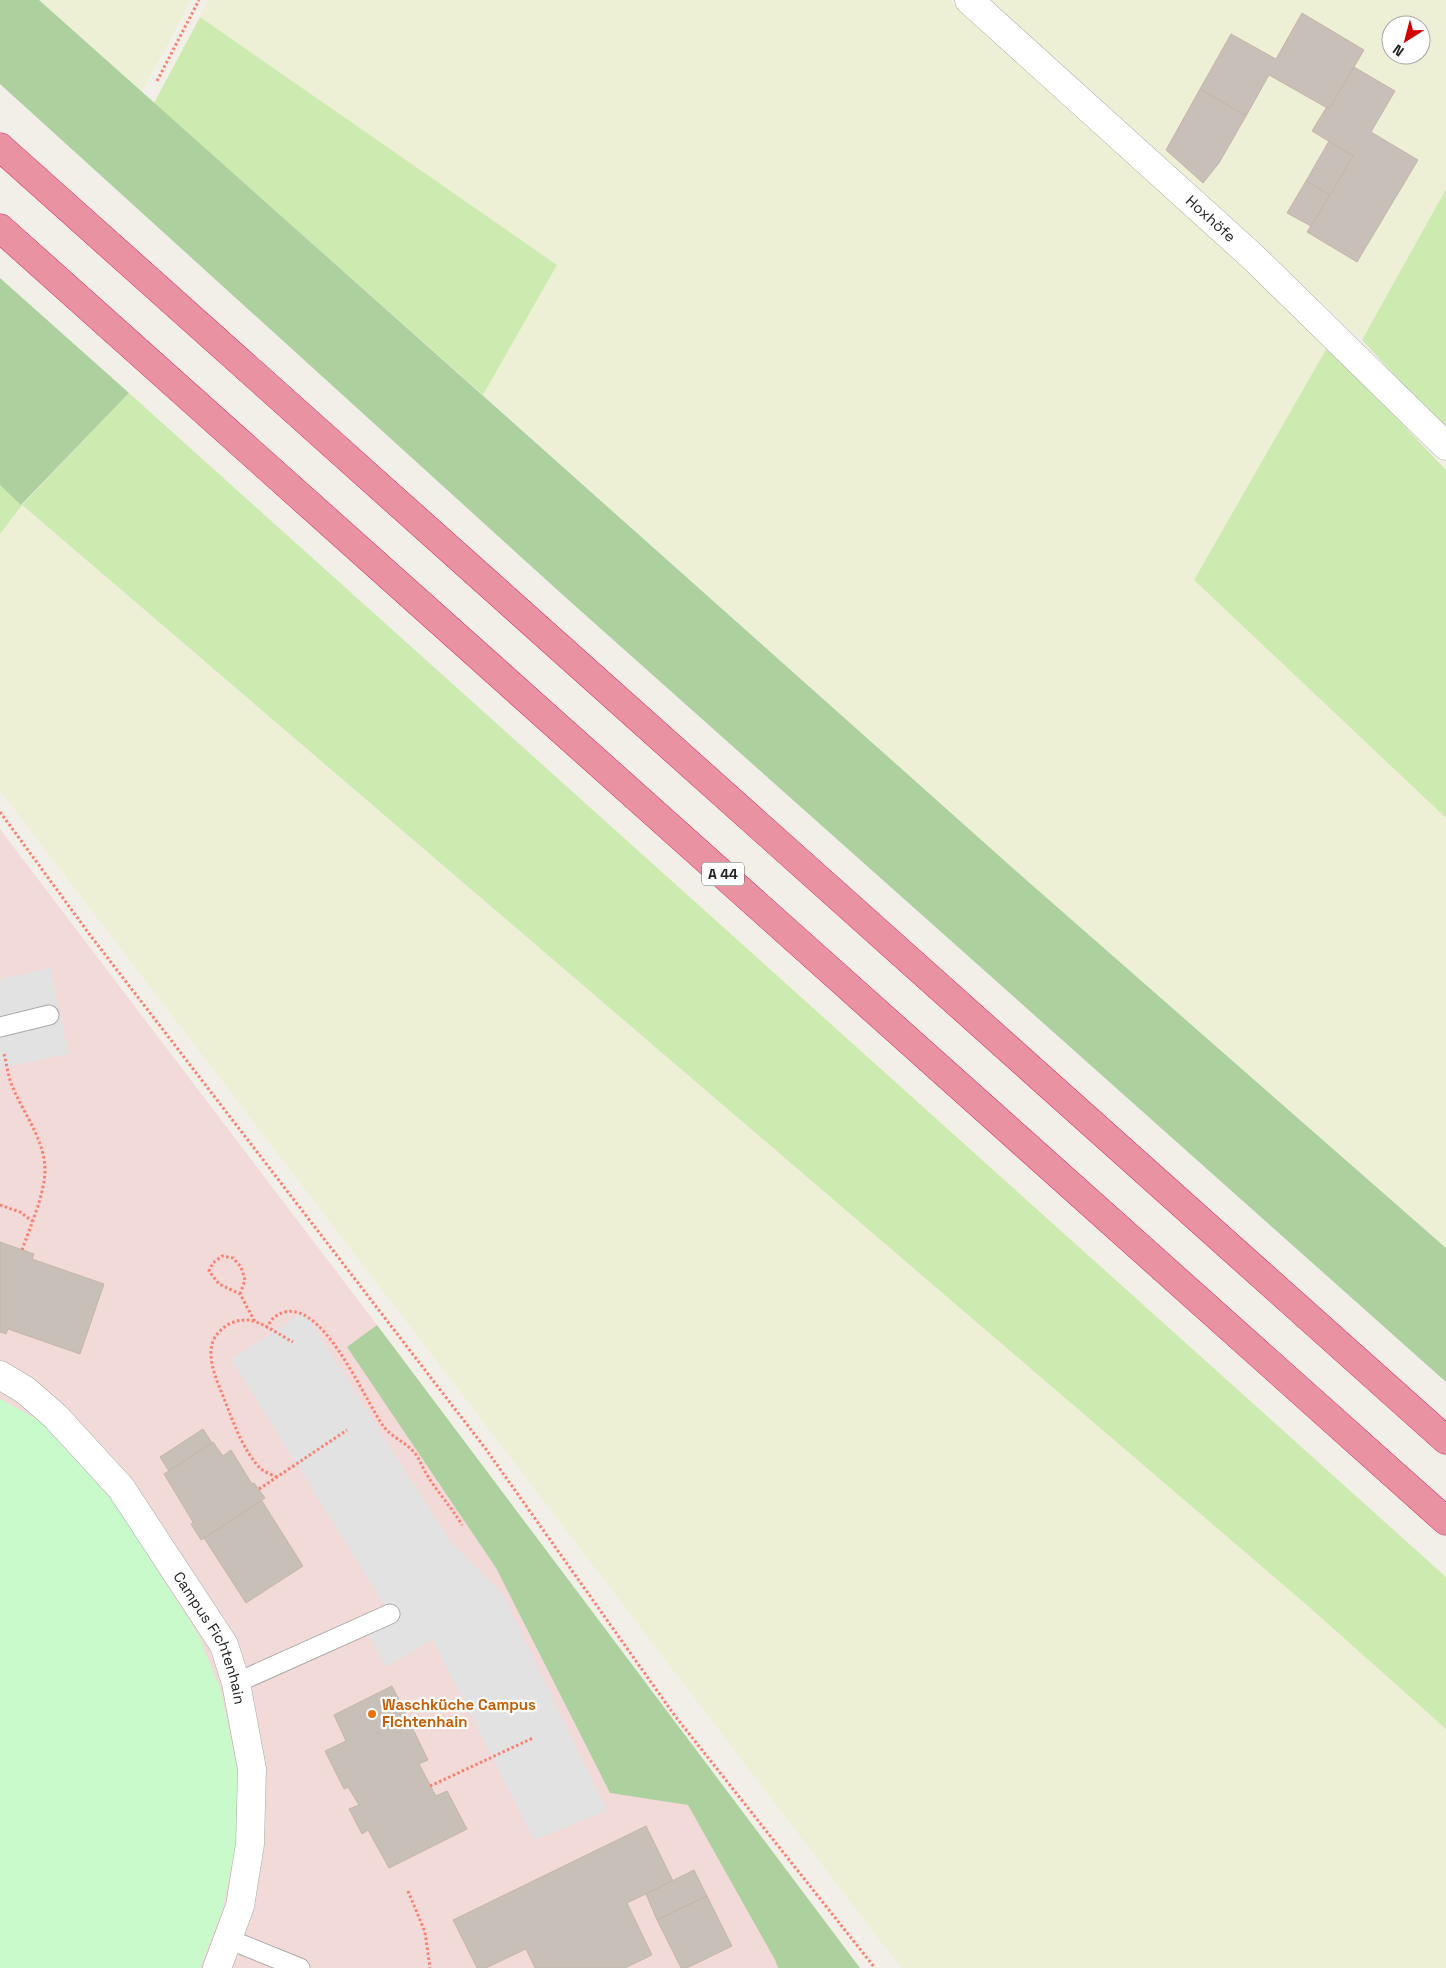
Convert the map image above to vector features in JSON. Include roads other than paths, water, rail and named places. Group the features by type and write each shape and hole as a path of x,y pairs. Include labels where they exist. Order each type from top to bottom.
{"highway":[{"path":"0,147 1446,1440"},
{"name":"A 44","path":"0,228 1446,1521"}],"street":[{"name":"Hoxhöfe","path":"969,0 1254,258 1446,446"},
{"name":"Campus Fichtenhain","path":"0,1376 25,1390 55,1416 121,1488 224,1645 236,1683 252,1769 250,1844 240,1906 217,1968"}],"lane":[{"path":"0,1027 49,1015"},
{"path":"236,1683 390,1614"},
{"path":"228,1939 300,1968"}],"place":[{"name":"Waschküche Campus FIchtenhain","path":"372,1714"}]}
